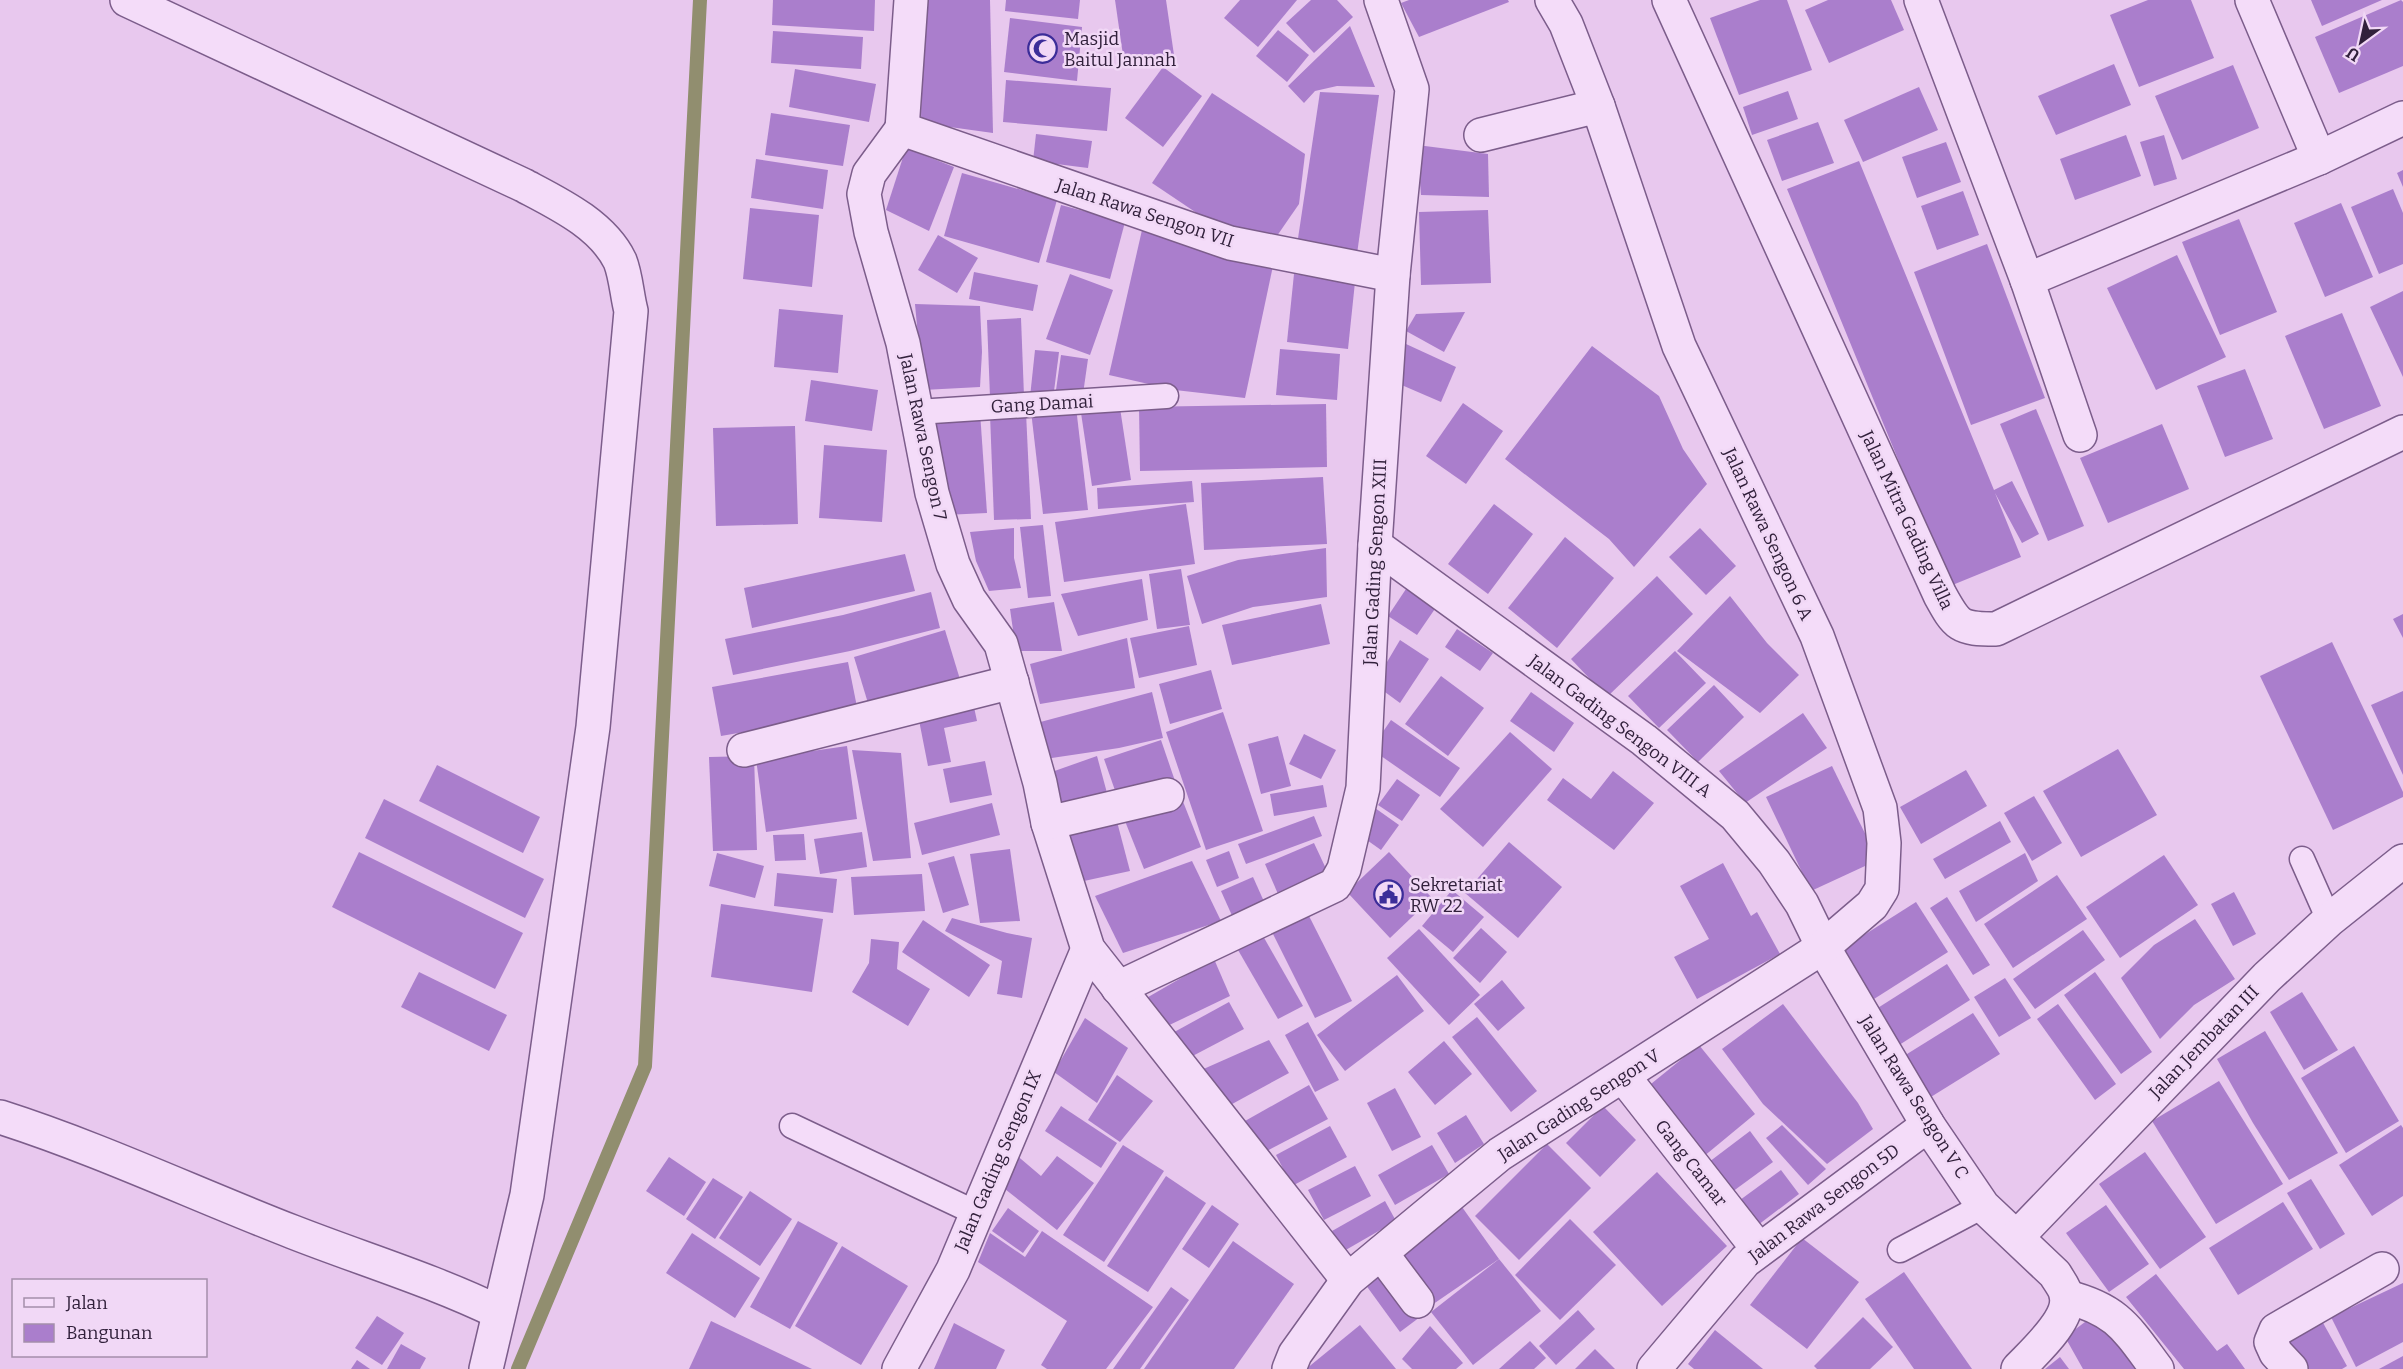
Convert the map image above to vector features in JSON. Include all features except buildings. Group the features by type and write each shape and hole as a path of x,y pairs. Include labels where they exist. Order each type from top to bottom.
{"street":[{"path":"128,0 523,185 566,208 602,236 620,262 631,311 593,727 527,1195 486,1369"},
{"path":"902,129 911,0"},
{"name":"Jalan Gading Sengon XIII","path":"1118,988 1335,885 1344,869 1363,788 1375,545 1393,275 1412,89 1381,0"},
{"name":"Jalan Rawa Sengon 6 A","path":"1552,0 1566,24 1598,106 1679,346 1817,636 1880,808 1884,861 1882,888 1872,904 1823,947"},
{"name":"Jalan Mitra Gading Villa","path":"1669,0 1940,595 1954,621 1971,629 1996,629 2403,432"},
{"path":"1921,0 2027,280 2080,435"},
{"path":"2252,0 2319,158"},
{"path":"1480,135 1598,106"},
{"path":"2027,280 2319,158 2403,118"},
{"name":"Jalan Rawa Sengon VII","path":"902,129 1230,243 1393,275"},
{"name":"Jalan Rawa Sengon 7","path":"902,129 869,174 864,194 871,232 903,343 932,493 953,564 969,599 1001,644 1040,783 1048,823 1088,949"},
{"name":"Jalan Gading Sengon VIII A","path":"1375,545 1644,740 1735,815 1774,862 1802,904 1823,947"},
{"path":"744,750 1012,682"},
{"path":"1048,823 1167,795"},
{"name":"Jalan Jembatan III","path":"2017,1237 2267,977 2329,920 2403,861"},
{"name":"Jalan Gading Sengon V","path":"1289,1369 1295,1354 1348,1280 1500,1154 1823,947"},
{"name":"Jalan Rawa Sengon V C","path":"1823,947 1928,1125 1983,1206 2055,1274 2067,1297"},
{"path":"1088,949 1348,1280"},
{"name":"Jalan Gading Sengon IX","path":"899,1369 952,1270 1088,949"},
{"name":"Gang Camar","path":"1623,1076 1759,1250"},
{"path":"0,1116 106,1155 294,1233 417,1276 498,1312"},
{"name":"Jalan Rawa Sengon 5D","path":"1654,1369 1745,1261 1928,1125"},
{"path":"1381,1253 1417,1301"},
{"path":"2291,1369 2276,1353 2271,1342 2276,1330 2382,1269"},
{"path":"2018,1369 2061,1319 2067,1297 2087,1302 2109,1312 2128,1331 2157,1369"}],"lane":[{"name":"Gang Damai","path":"918,412 1166,396"},
{"path":"2302,860 2329,920"},
{"path":"792,1126 976,1213"},
{"path":"1900,1250 1983,1206"}],"waterway":[{"path":"518,1369 645,1066 700,0"}],"place":[{"name":"Masjid Baitul Jannah","path":"1043,49"},
{"name":"Sekretariat RW 22","path":"1389,895"}]}
